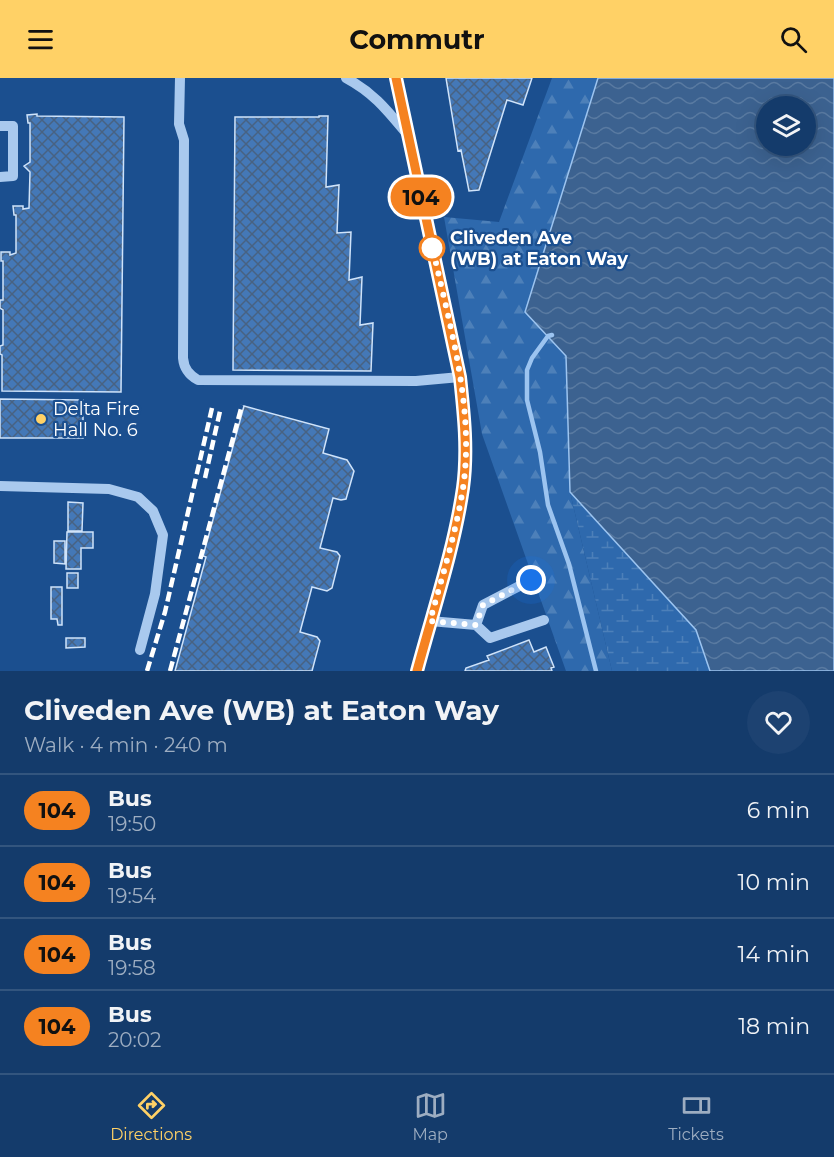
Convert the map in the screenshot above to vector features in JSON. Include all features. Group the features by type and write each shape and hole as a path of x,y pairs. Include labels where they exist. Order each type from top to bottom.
{"street":[{"path":"180,78 179,124 184,140 183,358 188,372 198,380 416,381 460,377"},
{"path":"346,78 368,91 382,103 408,136"},
{"path":"396,78 460,377 465,428 463,487 453,538 417,671"},
{"path":"0,126 13,126 13,176 0,177"},
{"path":"0,486 109,489 138,497 153,512 163,535 155,594 140,650"},
{"path":"476,625 483,605 531,580"},
{"path":"430,621 476,625 490,638 544,620"}],"green space":[{"path":"552,78 598,78 525,312 566,356 570,492 612,671 566,671 482,434 444,217 499,222"},
{"path":"598,78 737,671 612,671 570,492 566,356 525,312"}],"water":[{"path":"598,78 834,78 834,671 710,671 696,630 570,492 566,356 525,312"}],"building":[{"path":"446,78 532,78 523,105 507,100 479,190 469,191 461,150 458,151"},
{"path":"37,114 37,116 124,117 121,392 2,391 0,346 3,345 3,310 0,308 0,300 3,300 3,261 1,261 1,252 10,252 10,255 16,253 16,215 14,215 13,206 29,208 30,172 24,166 30,162 30,123 28,123 27,115"},
{"path":"328,116 326,187 339,185 337,233 351,232 349,280 362,277 360,325 373,323 371,371 233,370 235,117"},
{"name":"Delta Fire Hall No. 6","path":"0,399 83,400 83,438 0,438"},
{"path":"244,406 329,429 323,453 347,460 354,471 346,499 333,498 320,548 337,552 340,556 332,588 327,591 312,587 300,632 317,637 320,641 312,671 175,671 206,557 203,556"},
{"path":"68,502 83,503 82,531 68,531"},
{"path":"67,532 93,532 93,548 81,548 81,569 66,569"},
{"path":"54,541 65,541 65,564 54,563"},
{"path":"67,573 78,573 78,588 67,588"},
{"path":"51,587 62,587 62,625 58,625 57,619 51,619"},
{"path":"66,638 85,638 85,647 66,648"},
{"path":"529,640 534,652 546,647 554,667 551,668 552,671 465,671 466,668 489,660 487,656"}],"waterway":[{"path":"552,335 548,336 532,358 527,370 527,400 540,452 548,505 569,564 596,671"}],"railway":[{"path":"170,671 242,405"},
{"path":"147,671 165,612 212,408"},
{"path":"205,478 220,411"}],"bus line":[{"name":"104","path":"396,78 460,377 465,416 463,487 453,538 417,671"}],"place":[{"name":"Cliveden Ave (WB) at Eaton Way","path":"432,248"},
{"name":"Delta Fire Hall No. 6","path":"41,419"}],"route":[{"path":"432,248 432,245 460,377 465,416 465,452 463,487 453,538 430,621 476,625 483,605 531,580"}]}
